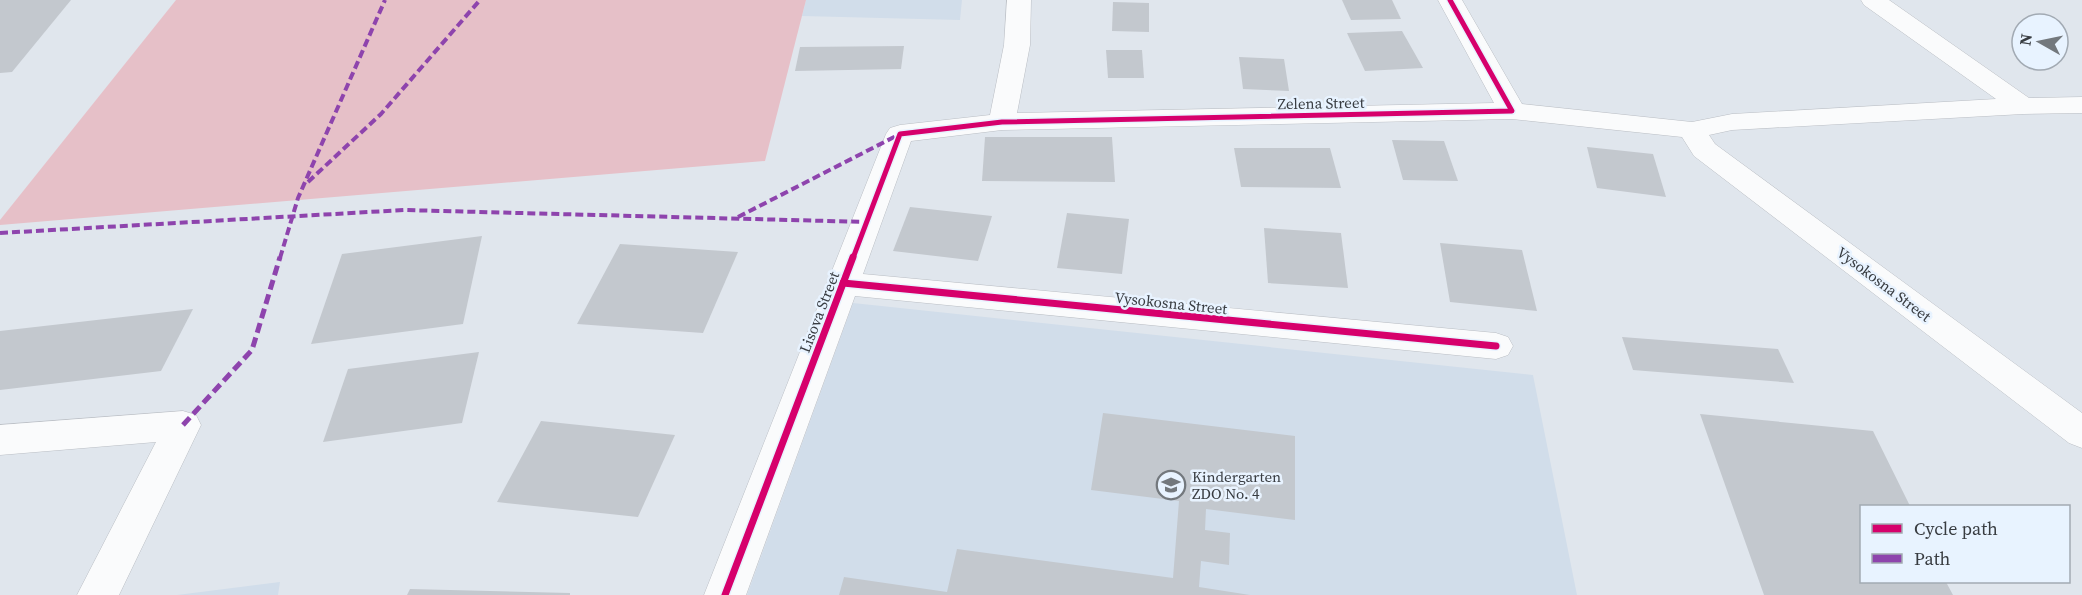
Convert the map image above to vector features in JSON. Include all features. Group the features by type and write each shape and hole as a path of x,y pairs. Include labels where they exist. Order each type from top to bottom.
{"street":[{"path":"1002,122 1017,45 1019,0"},
{"path":"1450,0 1512,111 1692,130 1732,122 2023,106 2082,105"},
{"path":"1873,0 2023,106"},
{"name":"Zelena Street","path":"1002,122 1512,111"},
{"name":"Lisova Street","path":"725,595 900,134 1002,122"},
{"name":"Vysokosna Street","path":"1692,130 1704,150 2082,433"},
{"name":"Vysokosna Street","path":"843,283 1496,346"},
{"path":"0,440 183,425 98,595"}],"shaded area":[{"path":"176,0 806,0 765,161 0,225 0,220"},
{"path":"806,0 962,0 960,20 802,16"},
{"name":"Kindergarten ZDO No. 4","path":"853,303 1533,375 1577,595 747,595"},
{"path":"280,582 278,595 177,595"}],"building":[{"path":"0,0 71,0 12,72 0,73"},
{"path":"1342,0 1392,0 1401,19 1351,20"},
{"path":"1113,2 1149,3 1149,32 1112,31"},
{"path":"1402,31 1423,68 1365,71 1347,33"},
{"path":"904,46 901,69 795,71 800,47"},
{"path":"1106,50 1142,50 1144,78 1108,78"},
{"path":"1239,57 1284,59 1289,91 1243,89"},
{"path":"985,137 1112,137 1115,182 982,181"},
{"path":"1392,140 1444,141 1458,181 1403,180"},
{"path":"1587,147 1653,154 1666,197 1597,188"},
{"path":"1234,148 1330,148 1341,188 1241,187"},
{"path":"910,207 992,216 978,261 893,251"},
{"path":"1067,213 1129,219 1122,274 1057,268"},
{"path":"1264,228 1341,233 1348,288 1268,283"},
{"path":"482,236 463,324 311,344 342,254"},
{"path":"1440,243 1522,250 1537,311 1450,302"},
{"path":"620,244 738,252 703,333 577,324"},
{"path":"193,309 161,371 0,390 0,331"},
{"path":"1622,337 1778,349 1794,383 1633,370"},
{"path":"479,352 462,423 323,442 348,369"},
{"path":"1103,413 1295,436 1295,520 1206,509 1205,530 1230,533 1229,565 1201,561 1199,587 1250,595 839,595 844,577 947,592 957,549 1173,578 1179,501 1091,490"},
{"path":"1700,414 1873,431 1910,505 1860,505 1860,583 1947,583 1953,595 1764,595"},
{"path":"541,421 675,435 638,517 497,502"},
{"path":"410,589 570,593 570,595 407,595"}],"marked path":[{"path":"183,425 252,350 298,198 385,0"},
{"path":"308,182 381,114 480,0"},
{"path":"738,217 900,134"},
{"path":"0,233 404,210 867,222"}],"cycle path":[{"path":"725,595 900,134 1002,122 1512,111 1450,0"},
{"path":"843,283 1496,346"}],"place":[{"name":"Kindergarten ZDO No. 4","path":"1171,485"}]}
